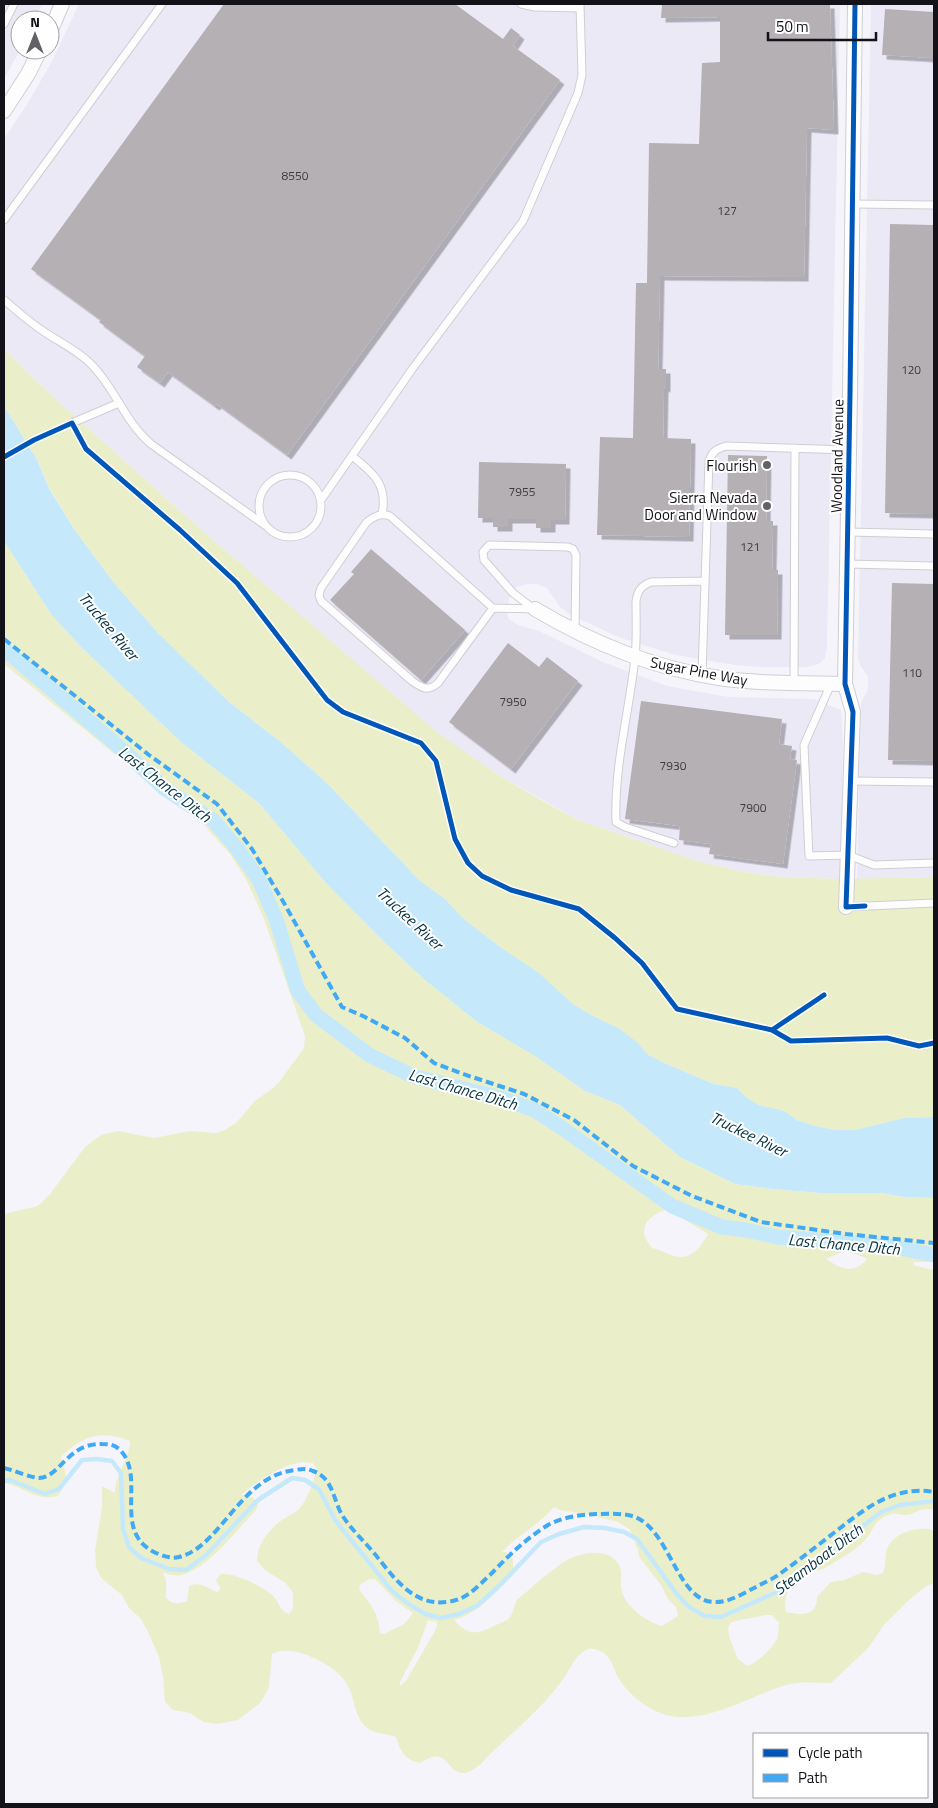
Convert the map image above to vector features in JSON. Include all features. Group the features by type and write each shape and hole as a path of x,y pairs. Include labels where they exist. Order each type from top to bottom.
{"street":[{"name":"Woodland Avenue","path":"846,907 853,712 838,684 848,532 855,4"},
{"path":"4,111 35,60"},
{"name":"Sugar Pine Way","path":"535,609 599,644 635,658 679,670 758,682 838,684"}],"lane":[{"path":"4,24 14,4"},
{"path":"4,220 162,4"},
{"path":"321,500 413,368 523,221 578,93 582,75 580,6 535,7 521,4"},
{"path":"852,204 934,205"},
{"path":"4,300 27,320 78,352 92,364 120,403 135,429 151,444 276,534 289,537 299,536 316,525 322,506 315,486 301,476 290,474 283,475 274,480 263,490 259,503 260,516 266,526"},
{"path":"72,423 120,403"},
{"path":"702,675 709,461 711,453 718,448 726,446 849,450"},
{"path":"794,683 795,448"},
{"path":"352,456 370,471 384,491 385,500 382,514"},
{"path":"493,608 433,688 428,689 421,688 321,600 319,595 321,588 366,523 373,517 382,514 390,516 493,608 535,609"},
{"path":"848,532 934,534"},
{"path":"535,609 513,593 484,560 483,552 489,545 568,547 573,549 576,555 574,632"},
{"path":"847,564 934,566"},
{"path":"674,843 625,827 616,822 615,798 635,658 636,600 638,592 644,585 652,582 705,581"},
{"path":"838,684 804,745 808,856 848,855 874,865 934,863"},
{"path":"851,780 934,782"},
{"path":"846,907 934,903"}],"shaded area":[{"path":"4,4 42,4 39,10 10,10 10,60 14,60 4,79"},
{"path":"79,4 840,4 827,648 825,658 819,664 807,667 757,667 675,655 621,638 570,615 560,607 547,588 538,584 517,587 510,594 507,613 509,619 518,625 539,631 603,662 667,686 729,697 814,699 841,710 843,745 841,879 782,877 744,872 701,862 578,820 500,776 438,734 198,527 4,350 4,139 52,60 60,60 60,44"},
{"path":"871,4 934,4 934,877 857,879 861,702 867,692 868,684 868,677 858,658"}],"green space":[{"path":"4,350 198,527 438,733 500,776 548,804 578,820 701,862 744,872 782,877 841,879 934,877 934,1117 904,1118 855,1130 836,1130 815,1126 797,1120 784,1112 759,1105 747,1098 737,1088 714,1084 647,1054 638,1043 573,1004 539,974 465,920 445,899 419,880 328,784 283,744 228,701 186,662 114,583 74,529 50,489 36,458 4,406"},
{"path":"4,541 51,614 80,646 182,743 260,804 326,883 379,937 425,980 476,1021 536,1056 585,1091 620,1105 680,1157 735,1184 820,1193 881,1193 905,1197 934,1198 934,1262 914,1262 913,1265 934,1270 934,1512 932,1509 923,1509 912,1514 891,1514 885,1516 875,1525 865,1540 853,1550 826,1567 799,1578 789,1589 785,1607 786,1612 807,1613 814,1608 817,1597 831,1582 844,1580 863,1572 877,1575 883,1573 886,1552 890,1543 906,1532 918,1529 931,1529 934,1532 934,1583 926,1586 909,1600 883,1626 869,1647 831,1683 786,1685 719,1711 692,1717 669,1716 644,1705 624,1686 604,1653 588,1649 578,1656 545,1702 481,1764 466,1773 457,1772 446,1760 436,1756 420,1763 410,1760 401,1751 396,1737 375,1732 364,1725 358,1715 348,1685 338,1674 321,1661 300,1653 280,1651 272,1654 269,1687 261,1702 238,1720 217,1724 203,1722 190,1713 173,1710 165,1702 159,1657 150,1636 141,1619 129,1608 122,1595 101,1578 96,1567 95,1551 102,1507 102,1486 115,1493 117,1480 130,1441 120,1437 101,1435 76,1444 61,1457 66,1477 64,1486 58,1496 37,1496 4,1483 4,1214 38,1206 50,1194 85,1147 101,1135 118,1131 154,1138 190,1131 216,1133 225,1130 236,1123 255,1101 280,1081 304,1048 305,1036 264,919 247,881 230,854 194,814 150,783 4,664","holes":["667,1209 708,1234 699,1248 691,1254 680,1257 652,1248 647,1241 644,1229 649,1220","844,1251 867,1259 852,1269 842,1268 826,1259","301,1462 313,1463 317,1468 310,1489 300,1508 270,1530 259,1548 257,1561 266,1571 286,1583 293,1593 293,1609 289,1614 264,1589 233,1575 226,1574 220,1574 216,1581 220,1587 220,1590 217,1592 197,1584 189,1586 187,1601 176,1603 166,1598 166,1580 163,1573 175,1576 182,1575 192,1571 213,1556 257,1509 258,1503 252,1497 241,1495 262,1479 284,1467","554,1507 560,1510 618,1522 630,1530 639,1557 661,1585 667,1598 676,1607 678,1616 662,1626 638,1614 628,1604 622,1592 621,1572 615,1559 602,1553 587,1553 573,1557 554,1569 518,1599 511,1615 506,1620 479,1632 464,1629 454,1620 479,1608 513,1575 513,1559 506,1552 502,1552","369,1579 375,1579 397,1602 413,1613 404,1624 384,1634 380,1633 374,1610 359,1590 360,1585","772,1615 779,1623 775,1642 759,1659 747,1666 738,1659 728,1629 730,1623","428,1620 437,1622 436,1629 406,1681 400,1686 400,1682 418,1648"]}],"water":[{"name":"Truckee River","path":"4,406 36,458 50,490 74,529 114,583 158,633 228,701 283,744 328,784 419,880 445,899 465,920 539,973 573,1004 620,1029 638,1043 647,1054 714,1084 737,1088 747,1098 759,1105 784,1111 797,1120 815,1126 836,1130 855,1130 904,1118 934,1117 934,1198 905,1197 881,1193 820,1193 735,1184 680,1157 620,1105 585,1091 535,1056 476,1021 425,980 326,883 260,804 182,743 80,646 51,614 4,541"}],"building":[{"path":"224,4 455,4 503,39 511,28 520,35 513,46 560,80 287,455 217,404 215,406 168,372 160,383 137,367 145,356 99,322 101,320 31,269"},
{"path":"662,4 830,4 834,130 807,128 804,277 660,276 658,369 666,369 663,438 691,439 689,537 597,535 600,437 633,438 636,283 647,283 649,143 699,144 702,63 720,62 720,17 661,18"},
{"path":"885,9 934,12 934,58 882,55"},
{"path":"890,224 934,225 934,514 885,513"},
{"path":"728,455 767,456 766,521 773,521 772,570 778,570 777,635 725,635"},
{"path":"479,462 566,464 565,520 551,520 551,528 536,528 536,519 508,519 508,527 493,527 493,518 478,518"},
{"path":"371,549 465,630 421,680 330,600 354,574 351,572"},
{"path":"892,583 934,584 934,761 888,760"},
{"path":"508,643 539,667 547,657 578,681 511,769 449,722"},
{"path":"641,701 782,719 779,744 792,746 790,759 797,760 783,864 709,854 711,844 679,840 680,826 625,819"}],"waterway":[{"name":"Last Chance Ditch","path":"4,649 124,751 164,788 214,821 239,851 259,880 276,919 298,991 316,1015 369,1055 413,1076 504,1099 534,1110 672,1206 722,1227 777,1237 890,1246 934,1255"},
{"name":"Steamboat Ditch","path":"4,1481 10,1480 45,1494 59,1489 82,1460 112,1461 121,1473 123,1529 129,1547 141,1558 169,1569 186,1570 205,1556 258,1500 292,1478 305,1480 319,1489 335,1520 392,1591 425,1614 441,1618 459,1614 477,1606 541,1542 559,1534 584,1527 605,1528 624,1532 637,1539 676,1593 689,1607 705,1616 721,1617 777,1592 812,1563 881,1512 900,1505 934,1501"}],"marked path":[{"path":"4,639 149,755 217,804 252,849 342,1007 405,1038 434,1063 524,1094 574,1120 633,1166 692,1196 761,1222 846,1234 934,1243"},
{"path":"4,1468 39,1478 53,1472 80,1449 90,1445 109,1444 115,1446 127,1460 131,1474 132,1518 135,1532 142,1544 156,1553 173,1558 194,1551 260,1485 276,1475 304,1469 311,1470 320,1474 329,1484 342,1515 393,1576 407,1590 424,1600 434,1602 450,1602 468,1595 518,1547 548,1525 559,1520 590,1514 624,1514 645,1523 656,1534 690,1590 701,1598 714,1602 730,1600 778,1575 857,1515 880,1501 905,1492 934,1492"}],"cycle path":[{"path":"855,4 845,684 853,712 846,907 865,906"},
{"path":"4,457 34,440 72,423 86,449 180,530 237,583 327,700 343,712 421,743 436,761 455,839 468,863 482,876 511,890 579,909 642,963 677,1009 772,1030 791,1041 887,1038 919,1046 934,1043"},
{"path":"772,1030 824,995"}],"place":[{"name":"Flourish","path":"767,465"},
{"name":"Sierra Nevada Door and Window","path":"767,506"}]}
